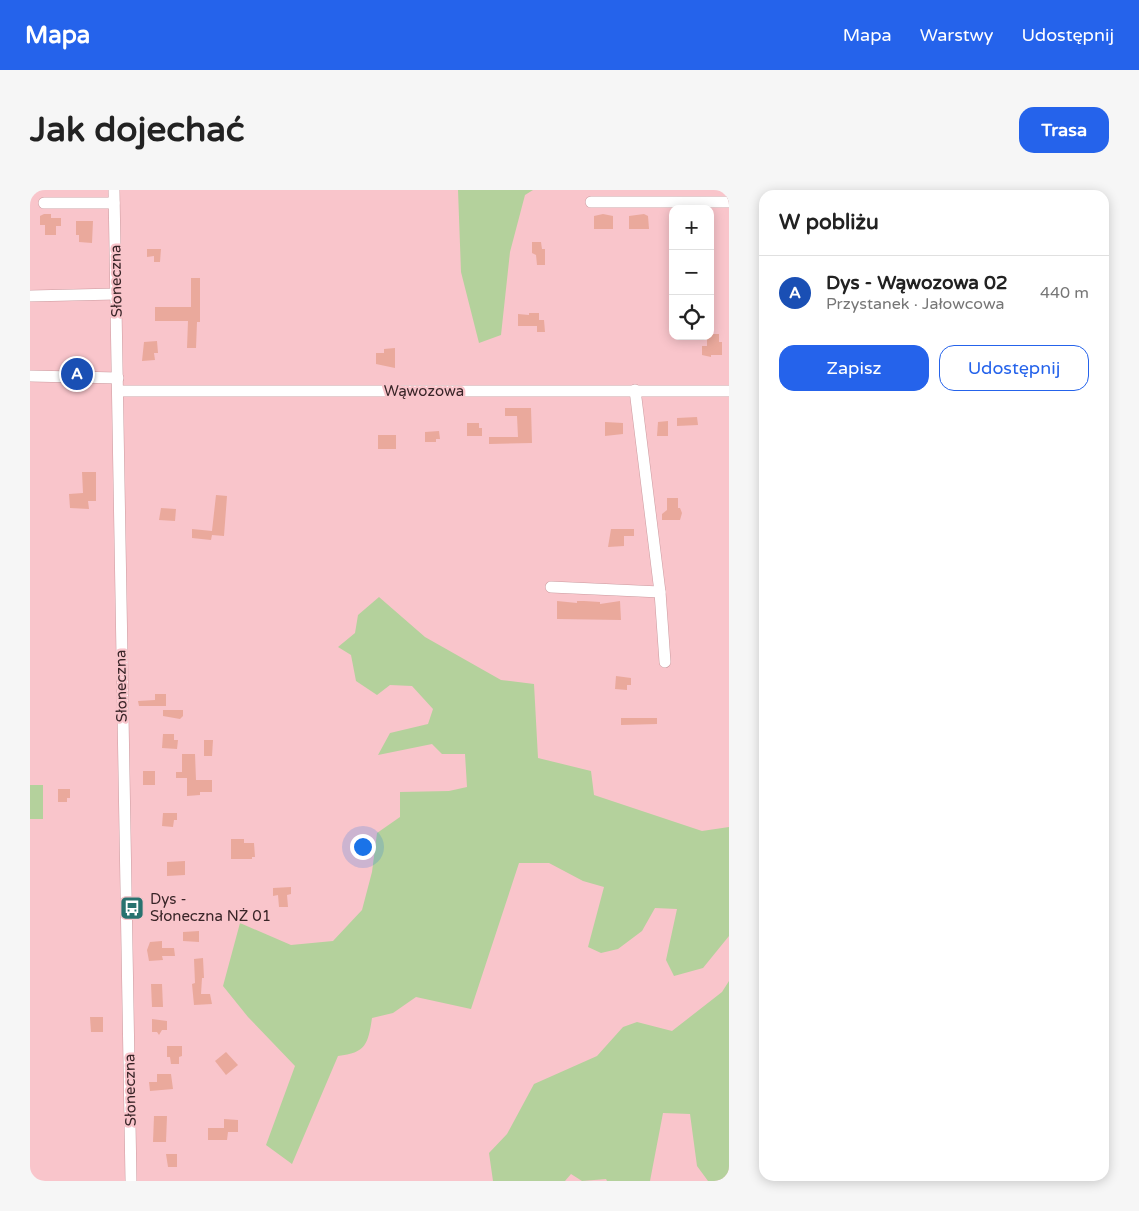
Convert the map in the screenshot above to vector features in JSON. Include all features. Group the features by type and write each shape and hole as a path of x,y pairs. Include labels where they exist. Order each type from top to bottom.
{"street":[{"name":"Słoneczna","path":"114,190 120,635 131,1181"},
{"path":"591,202 729,202"},
{"path":"44,203 114,203"},
{"path":"30,296 116,294"},
{"path":"30,376 118,378"},
{"path":"634,390 660,592 666,662"},
{"name":"Wąwozowa","path":"118,391 729,391"},
{"path":"551,587 660,592"}],"green space":[{"path":"458,190 533,190 525,195 510,252 501,335 479,343 461,272"},
{"path":"379,597 425,637 501,680 534,684 538,758 591,771 594,795 702,831 729,827 729,936 703,968 674,976 666,960 677,909 655,908 642,931 618,949 601,953 588,947 604,887 583,881 549,863 519,863 471,1009 416,997 393,1013 372,1018 367,1041 364,1046 355,1052 338,1056 292,1164 266,1145 295,1066 248,1017 223,986 240,923 291,945 333,941 362,910 372,872 377,833 400,817 400,792 449,791 467,787 465,754 442,754 432,744 378,755 390,733 428,724 433,709 412,686 390,685 377,695 356,681 351,655 338,647 355,633 358,615"},
{"path":"30,785 43,785 43,819 30,819"},
{"path":"729,981 729,1181 708,1181 697,1166 690,1114 663,1113 650,1181 607,1181 606,1179 582,1181 571,1174 565,1181 493,1181 489,1153 507,1134 534,1084 597,1056 623,1027 637,1022 672,1031 722,992"}],"building":[{"path":"51,214 51,218 61,218 61,226 56,226 56,235 45,235 45,225 40,225 40,216"},
{"path":"603,214 613,216 613,229 594,229 594,216"},
{"path":"644,214 648,216 649,229 629,229 629,216"},
{"path":"76,221 93,221 92,243 79,242 79,235 76,235"},
{"path":"532,242 541,242 542,249 545,249 545,265 537,265 536,255 532,253"},
{"path":"147,249 161,249 160,262 154,262 154,256 147,257"},
{"path":"191,278 200,278 200,322 197,322 196,348 187,348 188,321 155,321 155,307 191,307"},
{"path":"529,313 539,313 539,320 544,320 545,332 537,332 537,326 518,326 518,314 529,315"},
{"path":"714,334 719,334 719,342 722,342 722,355 711,355 711,357 702,355 702,346 707,346 707,340 714,340"},
{"path":"157,341 158,353 154,353 155,360 142,361 144,342"},
{"path":"395,348 395,368 376,364 376,353 384,353 384,349"},
{"path":"505,408 531,408 532,443 489,444 489,437 518,437 517,416 505,416"},
{"path":"697,417 698,425 677,426 677,418"},
{"path":"668,421 668,436 657,436 658,422"},
{"path":"605,422 623,423 623,434 605,436"},
{"path":"467,423 479,423 479,428 482,428 482,436 467,436"},
{"path":"439,431 440,439 436,439 436,442 425,442 425,432"},
{"path":"378,435 396,435 396,449 378,449"},
{"path":"82,472 96,472 96,501 88,501 89,509 70,508 69,494 83,493"},
{"path":"216,495 227,496 224,536 212,535 211,540 192,538 192,529 212,531"},
{"path":"667,498 678,498 678,508 680,508 682,513 680,520 662,520 662,514 667,510"},
{"path":"161,508 176,509 175,521 159,520"},
{"path":"611,529 634,529 634,536 624,536 624,546 608,547"},
{"path":"557,601 577,603 577,601 600,602 600,604 620,601 621,620 557,619"},
{"path":"616,676 631,678 631,685 627,685 627,690 615,689"},
{"path":"155,694 166,694 166,706 139,706 138,701 155,700"},
{"path":"163,710 183,710 183,716 180,719 163,716"},
{"path":"621,718 657,718 657,724 621,725"},
{"path":"163,734 174,734 174,740 178,740 177,749 162,748"},
{"path":"204,740 213,740 212,756 204,756"},
{"path":"182,754 195,754 196,780 212,780 212,792 200,792 200,795 187,796 187,778 176,778 176,772 182,772"},
{"path":"143,771 155,771 155,785 143,785"},
{"path":"58,789 70,789 70,798 67,798 67,802 58,802"},
{"path":"163,813 177,813 177,820 174,820 173,827 162,826"},
{"path":"231,839 244,839 244,843 254,843 255,857 252,857 252,859 231,859"},
{"path":"185,861 185,875 167,876 167,862"},
{"path":"291,887 291,894 287,895 288,907 279,907 278,895 273,896 273,888"},
{"path":"199,931 199,942 183,941 183,932"},
{"path":"162,941 162,948 174,948 175,956 162,956 163,960 149,961 147,950 150,942"},
{"path":"203,958 204,978 202,978 201,994 210,994 212,1004 194,1005 192,984 195,983 194,959"},
{"path":"151,984 162,984 163,1007 152,1007"},
{"path":"90,1017 103,1017 103,1032 91,1032"},
{"path":"152,1019 167,1021 167,1030 162,1030 159,1035 157,1032 152,1032"},
{"path":"167,1046 182,1046 182,1056 179,1057 179,1064 171,1064 170,1057 167,1057"},
{"path":"226,1052 238,1065 226,1075 215,1061"},
{"path":"157,1074 171,1074 173,1089 150,1091 149,1082 157,1082"},
{"path":"154,1116 167,1116 166,1142 153,1142"},
{"path":"224,1119 238,1120 238,1132 228,1132 227,1140 208,1140 208,1128 224,1128"},
{"path":"166,1154 177,1154 177,1167 168,1167"}],"place":[{"name":"Dys - Wąwozowa 02","path":"77,374"},
{"name":"Dys - Słoneczna NŻ 01","path":"132,908"}]}
